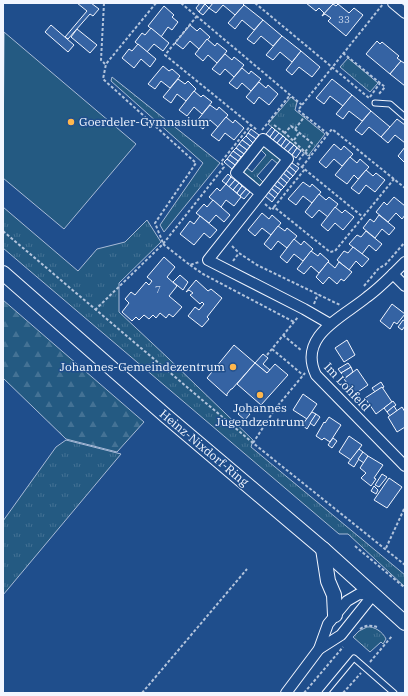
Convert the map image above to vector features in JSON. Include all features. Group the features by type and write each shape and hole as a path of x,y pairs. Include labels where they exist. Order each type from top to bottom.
{"main road":[{"name":"Heinz-Nixdorf-Ring","path":"3,273 166,416 323,549 405,623"},
{"path":"323,549 328,581 334,595 335,614"}],"street":[{"path":"393,3 405,13"},
{"path":"259,195 236,173 261,135 292,161 259,195 208,260 304,309 330,324"},
{"name":"Im Lohfeld","path":"405,262 394,274 367,297 330,324 321,333 314,345 312,353 312,366 316,375 405,466"},
{"path":"394,274 405,286"},
{"path":"286,693 319,649 328,624 335,614 347,601 358,594 373,595"},
{"path":"319,649 341,635 373,595"}],"lane":[{"path":"374,102 390,104 405,117"},
{"path":"325,693 354,658 394,693"}],"path":[{"path":"104,3 101,60 106,64"},
{"path":"156,3 106,64 103,79 196,163 155,223 163,243 203,274 294,322"},
{"path":"181,3 302,104"},
{"path":"255,3 374,102 385,87 343,53"},
{"path":"328,134 298,110 384,3"},
{"path":"197,16 164,54 251,125 261,135 290,95"},
{"path":"369,98 380,83"},
{"path":"295,129 305,116"},
{"path":"95,310 163,243 224,167 221,162 251,125"},
{"path":"274,125 294,140 310,156"},
{"path":"285,133 291,126 312,143 305,152 292,161 305,169 363,217"},
{"path":"302,167 332,129 405,188"},
{"path":"294,140 299,133"},
{"path":"259,195 272,210 305,169"},
{"path":"274,207 330,252 335,252 394,179"},
{"path":"3,231 254,443 386,548 405,565"},
{"path":"225,238 239,252 258,265 345,307 345,313"},
{"path":"360,290 405,242"},
{"path":"190,265 208,260"},
{"path":"267,355 304,309"},
{"path":"283,335 302,351 312,353"},
{"path":"272,349 304,376"},
{"path":"254,443 275,409 312,366"},
{"path":"386,548 405,507"},
{"path":"355,546 405,588"},
{"path":"142,693 247,569"},
{"path":"357,631 366,626 377,627"},
{"path":"304,693 345,644"}],"green space":[{"path":"4,32 136,144 64,229 3,178"},
{"path":"348,58 378,83 370,92 340,67"},
{"path":"112,77 220,163 164,232 160,225 203,163 111,81"},
{"path":"291,97 297,102 295,110 325,134 308,156 268,124"},
{"path":"264,146 281,160 278,164 272,159 257,176 263,182 259,186 242,172 246,167 252,172 266,155 261,150"},
{"path":"3,207 78,271 97,249 125,242 147,220 161,242 119,283 119,312 253,440 251,447 405,575 405,587 348,534 339,534 3,248"},
{"path":"3,300 144,422 117,452 66,439 3,378"},
{"path":"66,440 121,454 3,595 3,521 56,447"},
{"path":"367,627 372,627 378,630 386,639 383,644 381,642 370,652 353,637 359,631"}],"building":[{"path":"77,3 91,3 99,9 93,16 90,14 68,39 65,37 87,11"},
{"path":"200,3 205,4 199,12 196,8"},
{"path":"213,3 242,3 244,5 235,15 223,5 216,13 209,8"},
{"path":"306,3 333,4 322,16 324,13 319,8 316,11"},
{"path":"205,4 209,8 203,15 199,12"},
{"path":"333,4 336,6 338,4 349,13 354,8 363,15 346,36 328,21 331,18 325,14 322,16"},
{"path":"244,5 263,20 254,30 242,20 235,29 228,23"},
{"path":"164,6 174,15 172,17 178,22 172,30 168,27 161,37 148,26"},
{"path":"263,20 282,36 273,46 261,36 254,44 247,39"},
{"path":"51,25 74,45 68,52 45,32"},
{"path":"190,25 197,31 200,28 210,37 199,49 190,41 183,49 175,43"},
{"path":"151,28 169,43 163,51 154,44 147,52 135,42 142,33 145,35"},
{"path":"77,29 97,45 90,53 71,37"},
{"path":"282,36 301,51 292,62 280,52 273,60 266,55"},
{"path":"207,39 215,46 217,43 227,51 217,63 208,55 203,61 195,54"},
{"path":"377,41 380,44 382,42 399,56 397,58 401,61 390,74 366,54"},
{"path":"138,44 156,59 150,67 141,59 134,68 122,58 129,49 132,51"},
{"path":"301,51 320,67 312,77 299,67 292,75 286,70"},
{"path":"225,54 232,60 234,57 244,65 234,77 225,69 220,75 212,69"},
{"path":"401,61 404,63 405,62 405,86 390,74"},
{"path":"163,66 169,71 172,69 180,76 170,88 161,81 155,89 148,84"},
{"path":"242,68 249,74 251,71 261,79 251,91 242,83 237,89 229,83"},
{"path":"178,79 185,84 188,81 196,89 186,101 177,94 171,103 163,97"},
{"path":"332,79 352,95 343,106 330,96 324,104 316,98"},
{"path":"259,82 266,88 268,85 278,94 269,105 259,97 254,104 246,97"},
{"path":"194,91 201,97 203,95 212,102 202,114 194,107 187,116 179,110"},
{"path":"352,95 371,111 362,121 349,111 343,119 336,114"},
{"path":"210,105 217,110 219,107 228,115 218,127 210,120 203,129 195,123"},
{"path":"371,111 390,127 381,137 369,127 362,135 355,130"},
{"path":"226,117 233,123 235,120 244,128 234,140 225,133 219,141 211,135"},
{"path":"397,119 405,125 405,143 395,135 388,143 381,137"},
{"path":"272,127 275,130 270,137 266,134"},
{"path":"251,129 259,135 256,139 248,133"},
{"path":"275,130 279,133 273,140 270,137"},
{"path":"248,133 256,139 253,143 246,136"},
{"path":"279,133 283,136 277,143 273,140"},
{"path":"246,136 253,143 250,146 242,140"},
{"path":"283,136 286,139 281,146 277,143"},
{"path":"286,139 290,142 284,149 281,146"},
{"path":"242,140 250,146 247,150 239,144"},
{"path":"290,142 294,145 288,152 284,149"},
{"path":"239,144 247,150 244,154 236,148"},
{"path":"334,144 341,150 344,146 353,154 342,166 334,159 326,168 319,162"},
{"path":"294,145 297,148 292,155 288,152"},
{"path":"405,147 405,161 404,162 398,156"},
{"path":"236,148 244,154 241,157 233,151"},
{"path":"297,148 301,151 296,158 292,155"},
{"path":"233,151 241,157 238,161 230,155"},
{"path":"230,155 238,161 235,165 227,159"},
{"path":"350,157 357,163 360,159 369,167 358,179 354,175 347,184 335,175"},
{"path":"227,159 235,165 232,169 224,162"},
{"path":"292,163 299,168 296,172 289,166"},
{"path":"289,166 296,172 293,176 286,170"},
{"path":"286,170 293,176 290,179 283,173"},
{"path":"366,170 373,176 376,173 385,180 375,192 366,185 359,194 351,188"},
{"path":"283,173 290,179 287,183 280,177"},
{"path":"228,174 231,177 226,184 222,181"},
{"path":"231,177 235,180 229,187 226,184"},
{"path":"280,177 287,183 284,187 277,181"},
{"path":"235,180 239,183 233,190 229,187"},
{"path":"277,181 284,187 281,190 274,185"},
{"path":"303,182 310,187 312,184 321,192 312,203 303,196 296,205 288,199"},
{"path":"239,183 242,186 237,193 233,190"},
{"path":"226,184 241,197 234,206 226,200 221,207 209,197 217,188 220,191"},
{"path":"274,185 281,190 278,194 271,188"},
{"path":"242,186 246,189 240,196 237,193"},
{"path":"271,188 278,194 275,198 268,192"},
{"path":"246,189 250,192 244,199 240,196"},
{"path":"268,192 275,198 272,202 265,196"},
{"path":"319,194 326,200 329,197 338,204 328,217 319,210 312,218 305,212"},
{"path":"394,197 405,206 405,215 402,219 396,213 388,222 376,212 384,202 387,205"},
{"path":"213,200 230,215 224,222 216,215 209,223 196,213 204,204 207,207"},
{"path":"335,207 342,213 345,210 354,217 343,230 335,223 328,231 321,225"},
{"path":"262,213 269,219 272,215 281,223 271,235 262,228 255,236 248,230"},
{"path":"379,215 395,228 389,235 382,229 375,238 363,228 370,219 374,222"},
{"path":"200,216 217,230 210,238 204,233 194,245 180,234 190,221 194,224"},
{"path":"278,226 285,231 287,228 297,236 287,248 278,241 271,250 264,244"},
{"path":"366,231 382,244 376,251 369,245 362,254 349,244 357,235 361,237"},
{"path":"294,239 301,245 304,241 313,249 303,261 294,254 287,263 280,257"},
{"path":"353,247 369,259 362,267 356,261 349,270 337,260 344,251 348,253"},
{"path":"311,251 318,256 320,253 329,261 319,273 311,266 304,274 297,269"},
{"path":"164,257 175,267 167,277 177,286 169,296 182,307 173,317 169,314 166,318 160,313 156,318 153,315 149,319 144,315 139,320 136,317 132,321 122,312 129,303 125,299 131,292 135,295 146,282 149,285 152,281 147,277"},
{"path":"328,262 335,268 339,262 352,272 344,281 341,279 337,284 329,277 323,284 316,277"},
{"path":"180,275 188,282 183,290 173,282"},
{"path":"196,280 208,291 211,289 222,298 207,317 209,319 202,327 188,316 195,307 199,310 204,304 202,302 200,304 190,295 193,293 189,290 186,292"},
{"path":"392,304 405,314 397,324 394,322 390,329 380,321"},
{"path":"403,320 405,321 405,326 402,330 398,327"},
{"path":"347,340 355,355 344,362 335,348"},
{"name":"Johannes-Gemeindezentrum","path":"234,345 255,363 231,389 227,396 207,378"},
{"path":"263,354 268,358 263,364 270,370 267,373 255,363"},
{"name":"Johannes Jugendzentrum","path":"255,363 267,373 275,364 288,375 261,405 237,384"},
{"path":"348,363 351,367 341,373 338,369"},
{"path":"351,367 353,372 345,378 341,373"},
{"path":"357,369 368,385 355,394 344,379"},
{"path":"381,382 384,387 375,392 372,388"},
{"path":"382,387 392,402 376,414 365,398"},
{"path":"303,394 317,404 307,419 293,410"},
{"path":"393,401 396,405 387,412 384,408"},
{"path":"394,406 397,411 390,416 387,412"},
{"path":"402,407 405,412 405,427 397,432 388,417"},
{"path":"243,408 250,414 245,420 238,414"},
{"path":"312,412 316,414 307,429 302,425"},
{"path":"316,414 320,417 314,426 310,423"},
{"path":"329,417 341,425 330,442 324,438 322,440 316,436 324,422 325,423"},
{"path":"252,420 255,423 252,426 249,423"},
{"path":"349,436 362,445 351,460 339,452"},
{"path":"333,438 337,441 332,448 328,445"},
{"path":"359,449 363,452 354,467 348,463"},
{"path":"363,452 368,456 364,463 358,459"},
{"path":"368,456 383,465 374,478 376,479 371,486 361,478 366,473 360,468"},
{"path":"382,474 387,477 379,487 375,485"},
{"path":"389,478 402,487 387,508 374,500"},
{"path":"374,486 378,490 376,494 371,491"}],"place":[{"name":"Goerdeler-Gymnasium","path":"71,122"},
{"name":"Johannes-Gemeindezentrum","path":"233,367"},
{"name":"Johannes Jugendzentrum","path":"260,395"}]}
